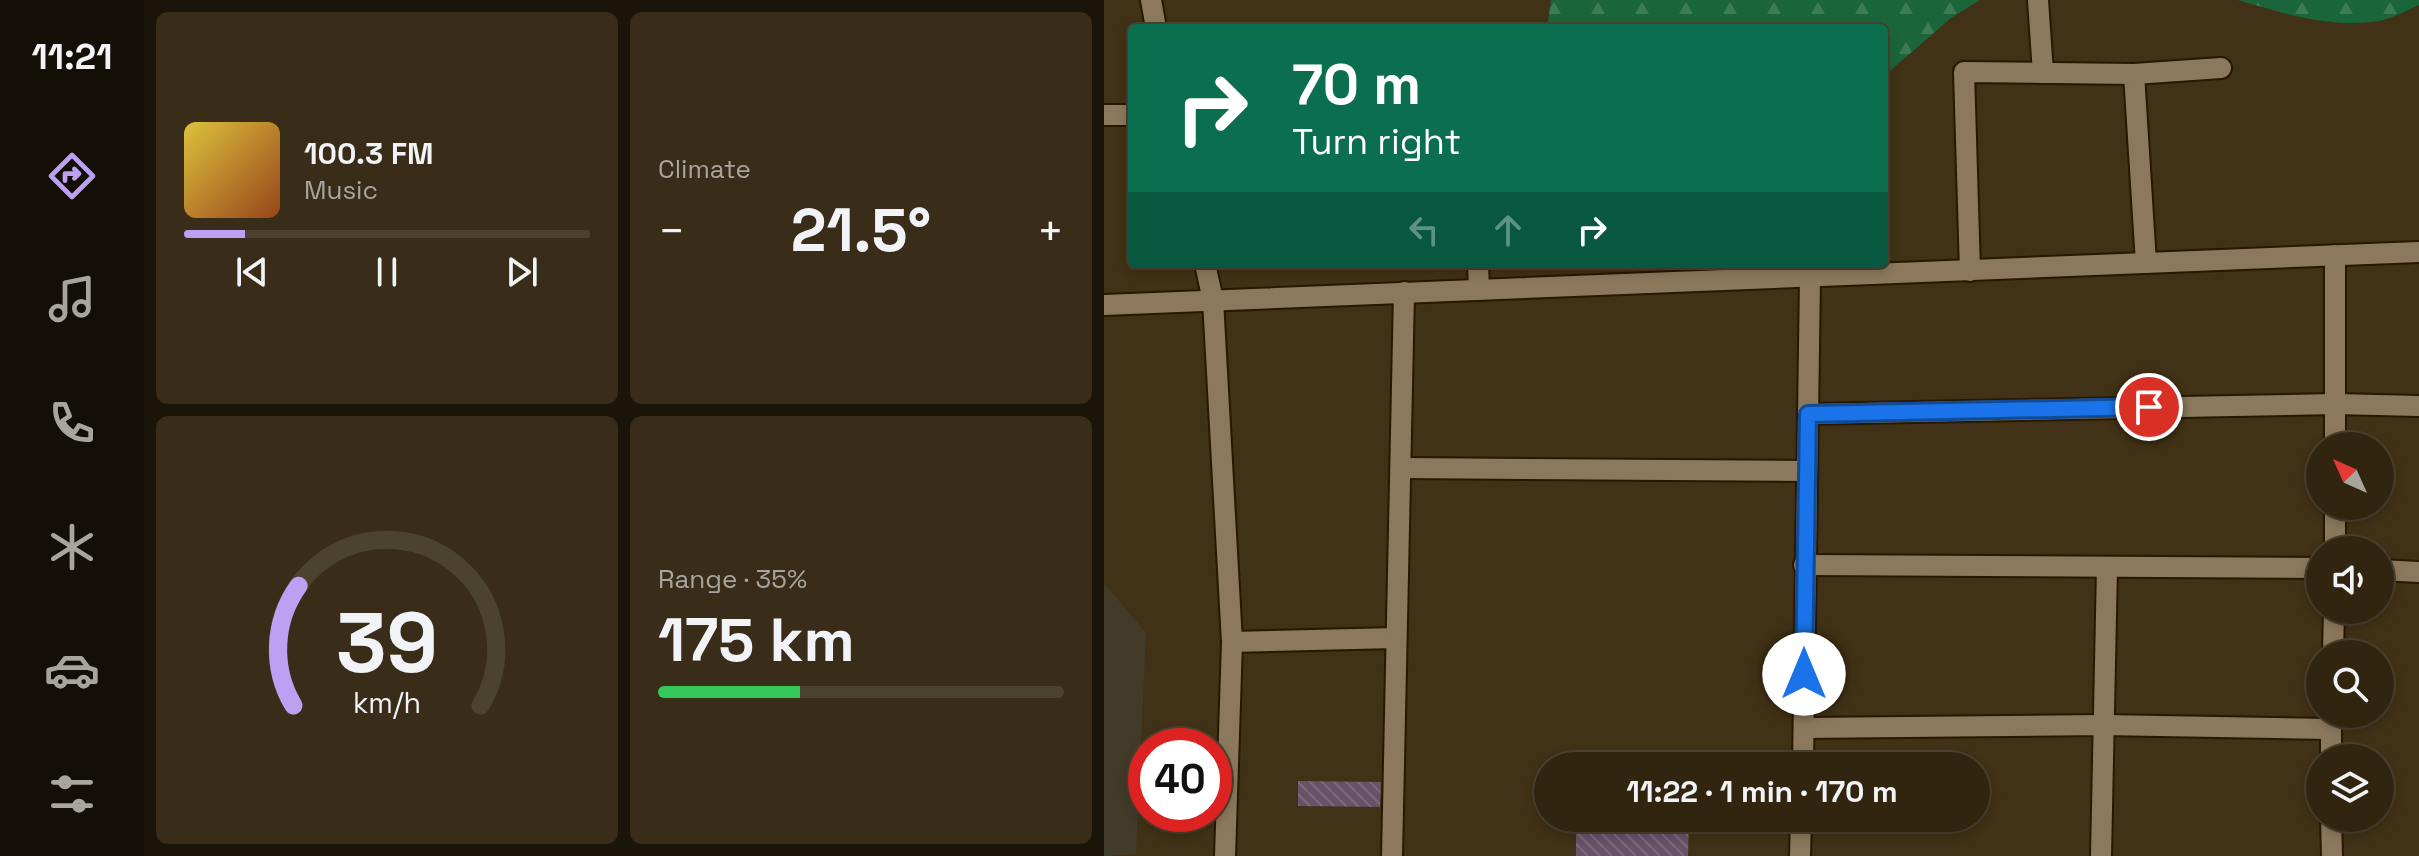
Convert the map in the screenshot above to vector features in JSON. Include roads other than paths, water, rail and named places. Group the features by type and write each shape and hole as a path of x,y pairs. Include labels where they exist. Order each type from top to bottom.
{"street":[{"path":"1151,0 1155,24"},
{"path":"2038,0 2043,73"},
{"path":"1970,271 1964,72 2134,74 2221,68"},
{"path":"2134,74 2146,263"},
{"path":"1104,115 1128,115"},
{"path":"1104,305 2419,252"},
{"path":"2335,255 2335,432"},
{"path":"1206,268 1213,300 1232,642 1225,856"},
{"path":"1478,268 1479,290"},
{"path":"1803,752 1810,277"},
{"path":"1392,856 1404,292"},
{"path":"1808,414 2336,404 2419,406"},
{"path":"1401,468 1806,471"},
{"path":"1804,565 2306,568"},
{"path":"2101,856 2107,567"},
{"path":"2394,571 2419,572"},
{"path":"1232,642 1396,638"},
{"path":"1804,728 2306,722"},
{"path":"1800,856 1801,832"},
{"path":"2331,832 2332,856"}]}
